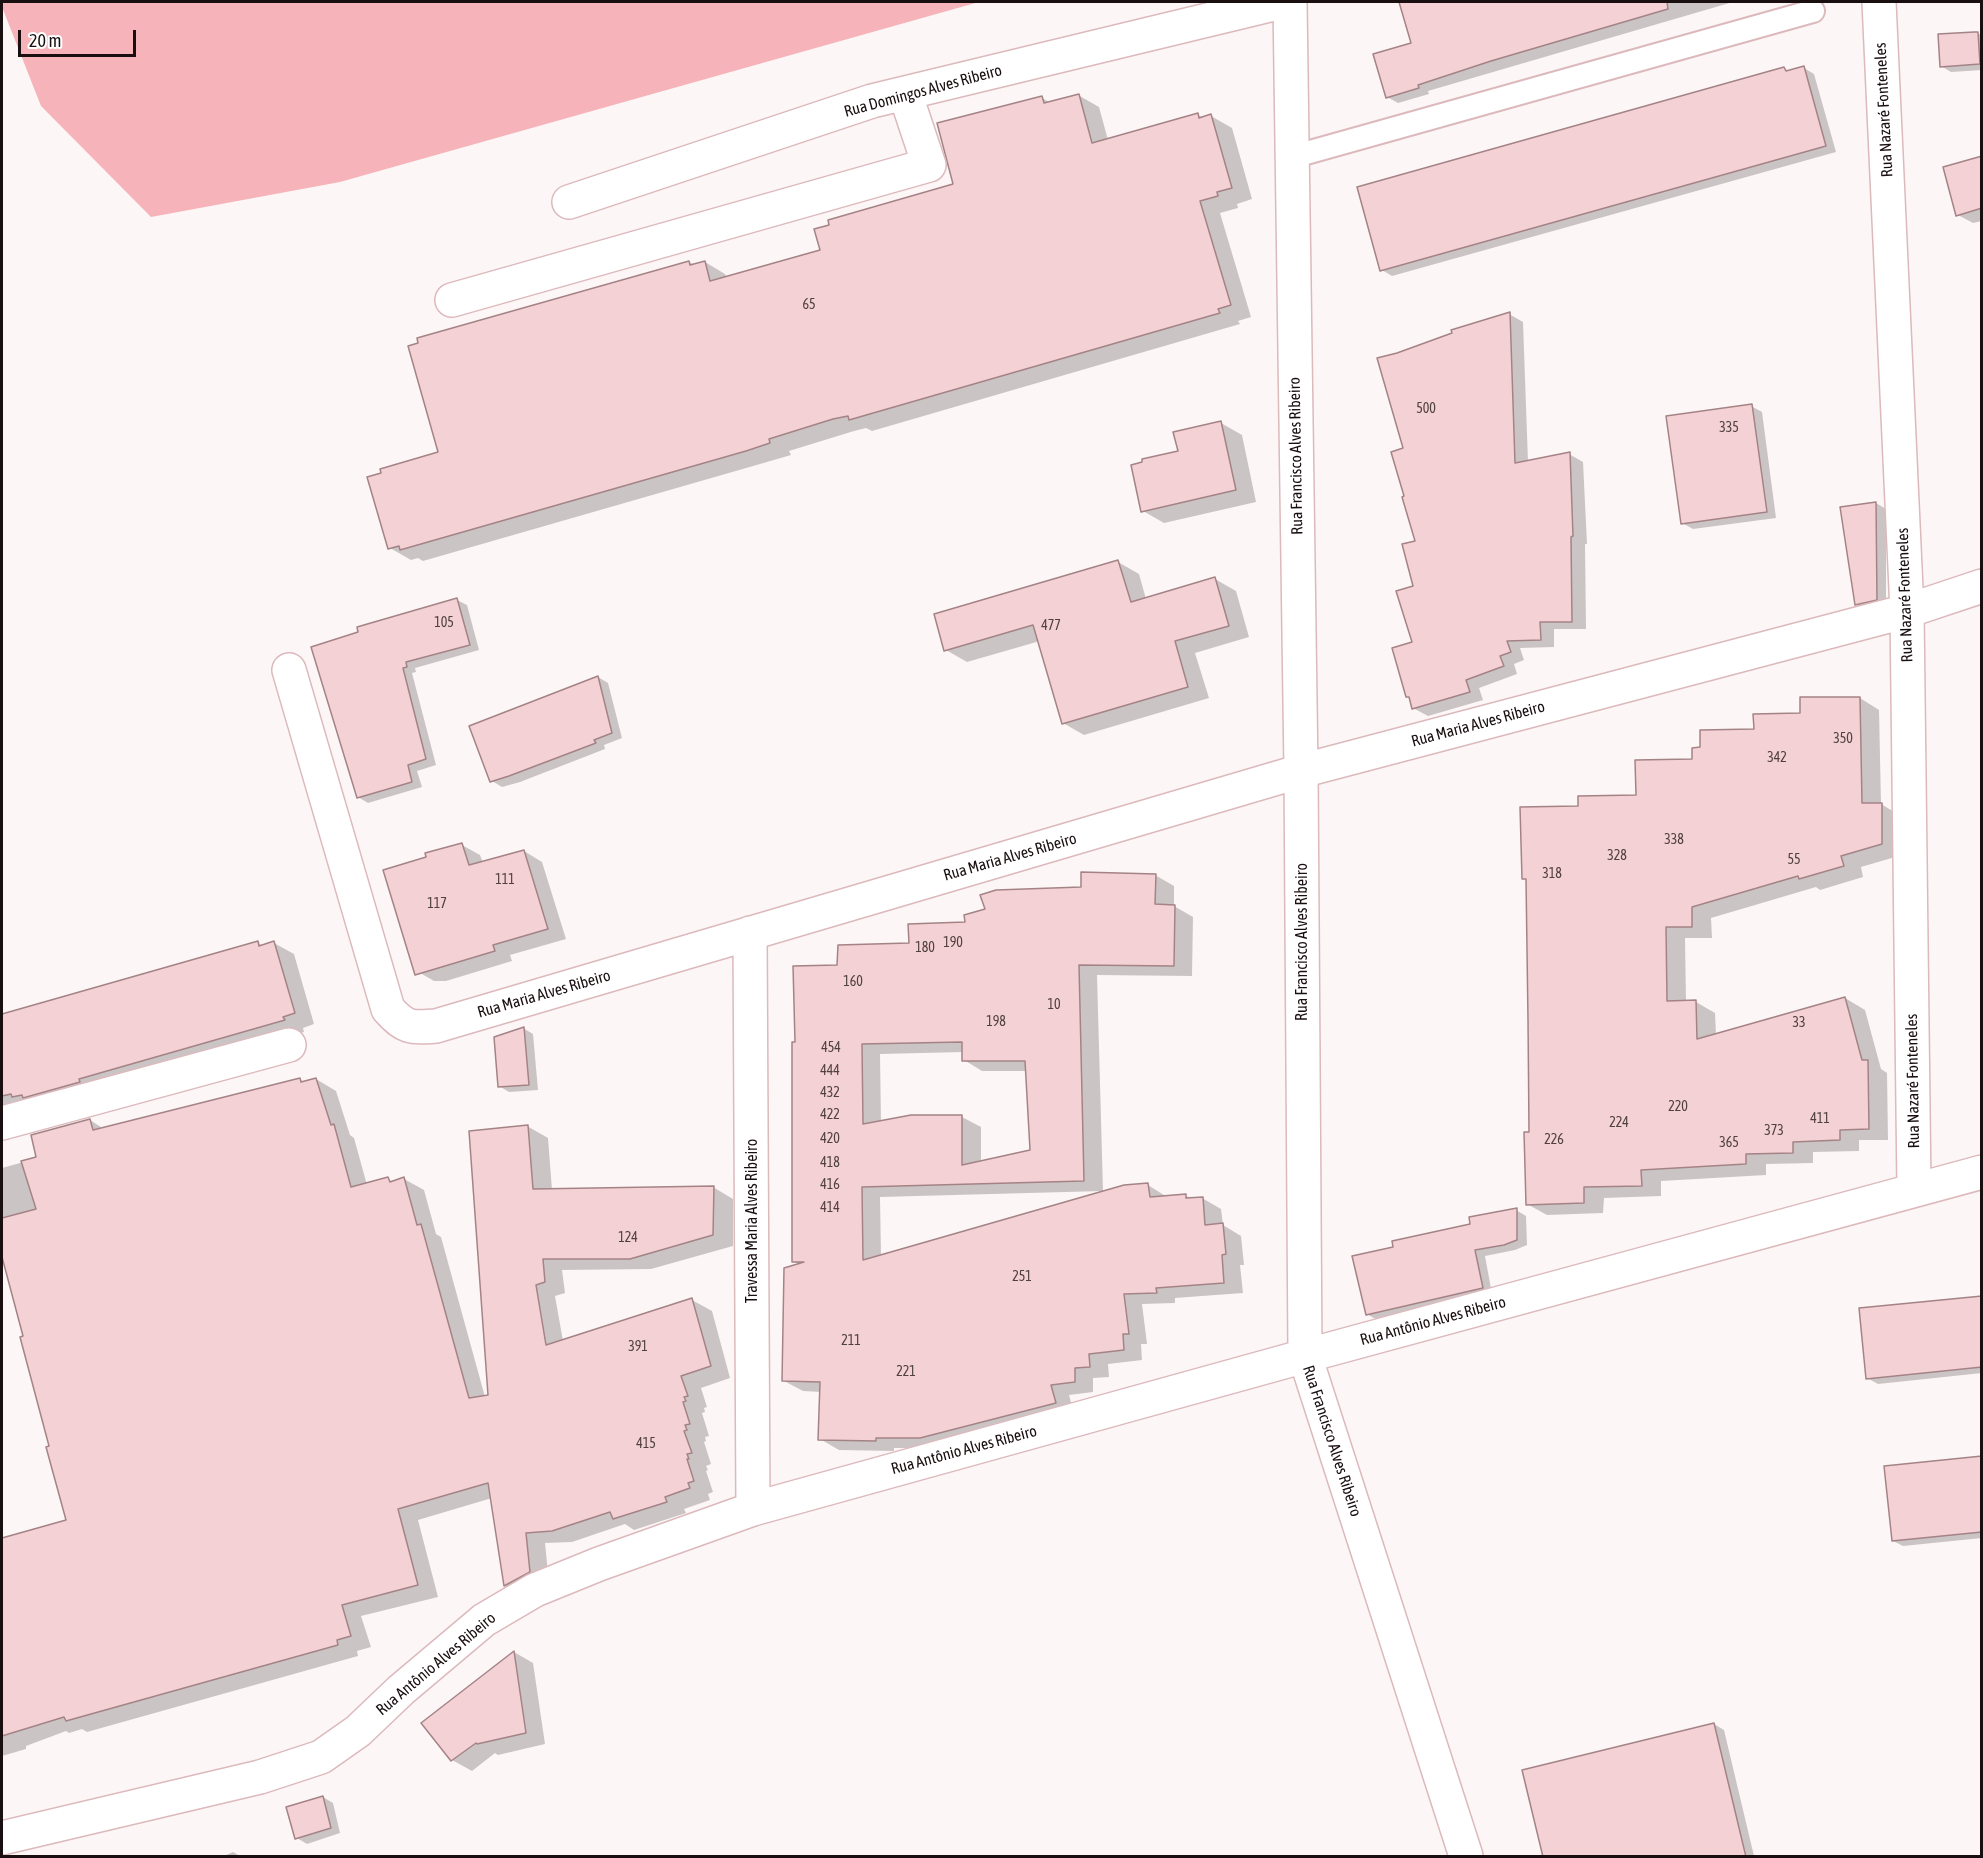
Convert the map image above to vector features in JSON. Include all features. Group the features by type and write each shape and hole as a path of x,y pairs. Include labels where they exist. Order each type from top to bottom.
{"street":[{"name":"Rua Domingos Alves Ribeiro","path":"569,202 872,101 1282,2"},
{"name":"Rua Francisco Alves Ribeiro","path":"1290,2 1301,771 1305,1356 1466,1857"},
{"name":"Rua Nazaré Fonteneles","path":"1879,2 1907,611 1914,1190"},
{"path":"452,300 929,165 905,93"},
{"name":"Rua Maria Alves Ribeiro","path":"289,669 388,1009 400,1023 413,1028 436,1026 1301,771 1907,611 1982,586"},
{"name":"Travessa Maria Alves Ribeiro","path":"750,933 753,1509"},
{"path":"2,1124 289,1045"},
{"name":"Rua Antônio Alves Ribeiro","path":"2,1838 260,1777 321,1757 358,1731 401,1690 483,1620 534,1590 599,1564 753,1509 1982,1172"}],"lane":[{"path":"1292,157 1813,11"}],"shaded area":[{"path":"2,2 979,2 340,182 151,217 41,106"}],"building":[{"path":"1399,2 1667,2 1668,9 1491,61 1386,98 1373,54 1411,43"},
{"path":"1978,32 1980,64 1940,67 1938,34"},
{"path":"1804,66 1826,146 1380,271 1357,187 1784,67 1786,71"},
{"path":"1079,94 1092,143 1198,113 1199,118 1211,114 1232,188 1217,192 1218,196 1200,201 1231,305 1218,309 1220,313 849,420 848,416 833,419 769,439 770,443 746,451 400,550 399,546 388,549 367,477 381,473 380,469 438,452 408,346 418,343 417,338 689,261 690,265 705,261 710,281 820,250 814,229 829,225 828,220 953,184 937,123 1042,96 1044,103"},
{"path":"1982,156 1982,208 1956,216 1943,167"},
{"path":"1510,312 1515,463 1570,452 1573,536 1571,537 1572,622 1540,622 1541,640 1507,641 1511,652 1500,656 1504,666 1466,680 1470,692 1412,709 1409,697 1406,697 1392,648 1412,642 1396,591 1413,586 1402,544 1415,541 1391,452 1403,448 1377,358 1452,333 1451,330"},
{"path":"1752,404 1767,512 1681,524 1666,416"},
{"path":"1221,421 1236,490 1141,512 1131,465 1142,462 1142,459 1178,451 1173,432"},
{"path":"1876,502 1877,600 1855,605 1840,507"},
{"path":"1118,560 1131,602 1215,577 1229,626 1175,641 1188,687 1062,724 1033,625 944,651 934,614"},
{"path":"457,598 470,645 406,662 407,667 403,668 426,759 408,765 412,782 357,798 311,647 358,632 357,627"},
{"path":"598,676 612,733 594,740 596,743 490,782 469,726"},
{"path":"1800,697 1860,697 1862,803 1882,803 1882,844 1841,856 1844,866 1799,879 1798,876 1692,907 1692,927 1666,927 1667,1001 1696,1000 1697,1039 1845,997 1862,1060 1868,1060 1869,1129 1840,1130 1840,1140 1793,1142 1793,1153 1746,1154 1746,1164 1641,1170 1642,1186 1584,1187 1584,1203 1526,1205 1524,1132 1529,1132 1526,879 1522,879 1520,807 1578,806 1578,796 1636,795 1635,760 1692,759 1692,748 1700,747 1700,730 1754,729 1753,714 1800,713"},
{"path":"462,843 469,865 524,850 548,929 493,945 495,951 415,975 383,870 426,857 425,853"},
{"path":"1081,872 1156,874 1155,904 1175,905 1174,966 1079,965 1084,1181 862,1187 863,1260 1124,1185 1148,1183 1150,1197 1186,1194 1186,1198 1203,1197 1205,1225 1223,1223 1226,1254 1222,1255 1224,1283 1156,1288 1157,1293 1124,1294 1129,1334 1123,1334 1124,1350 1089,1354 1090,1367 1075,1368 1075,1382 1051,1385 1056,1403 920,1438 876,1438 876,1441 818,1440 820,1382 782,1381 784,1268 804,1262 792,1262 792,1042 795,1042 793,966 837,965 838,945 909,943 908,924 965,922 964,915 985,909 980,895 996,890 1081,887","holes":["962,1042 962,1061 1025,1061 1030,1150 962,1165 962,1115 911,1115 863,1124 862,1044"]},
{"path":"258,941 259,946 274,941 295,1013 283,1017 285,1020 79,1079 80,1082 23,1098 22,1095 2,1096 2,1014"},
{"path":"524,1027 529,1085 498,1087 494,1037"},
{"path":"300,1078 301,1082 316,1078 331,1125 334,1124 351,1187 388,1177 390,1182 404,1177 417,1225 421,1224 469,1398 488,1395 469,1131 528,1125 533,1189 714,1186 713,1235 630,1259 543,1259 545,1282 536,1285 546,1345 692,1298 711,1366 681,1376 688,1396 684,1397 686,1401 683,1402 690,1424 685,1425 687,1430 684,1431 692,1453 687,1454 689,1459 687,1459 694,1481 688,1483 690,1488 665,1497 667,1502 613,1519 610,1512 552,1531 526,1533 530,1572 504,1586 488,1483 398,1509 418,1585 342,1605 351,1636 337,1640 338,1645 66,1721 64,1717 2,1736 2,1538 66,1520 46,1447 49,1446 20,1337 23,1336 2,1257 2,1218 36,1209 21,1161 36,1157 31,1135 90,1119 93,1130"},
{"path":"1517,1208 1517,1240 1504,1245 1475,1250 1483,1288 1366,1315 1352,1256 1393,1247 1392,1241 1470,1224 1469,1217"},
{"path":"1982,1296 1982,1367 1866,1379 1859,1308"},
{"path":"1982,1456 1982,1532 1892,1541 1884,1466"},
{"path":"514,1651 526,1733 476,1743 451,1761 421,1723"},
{"path":"1714,1723 1746,1857 1543,1857 1522,1770"},
{"path":"323,1796 331,1828 295,1839 286,1807"}]}
